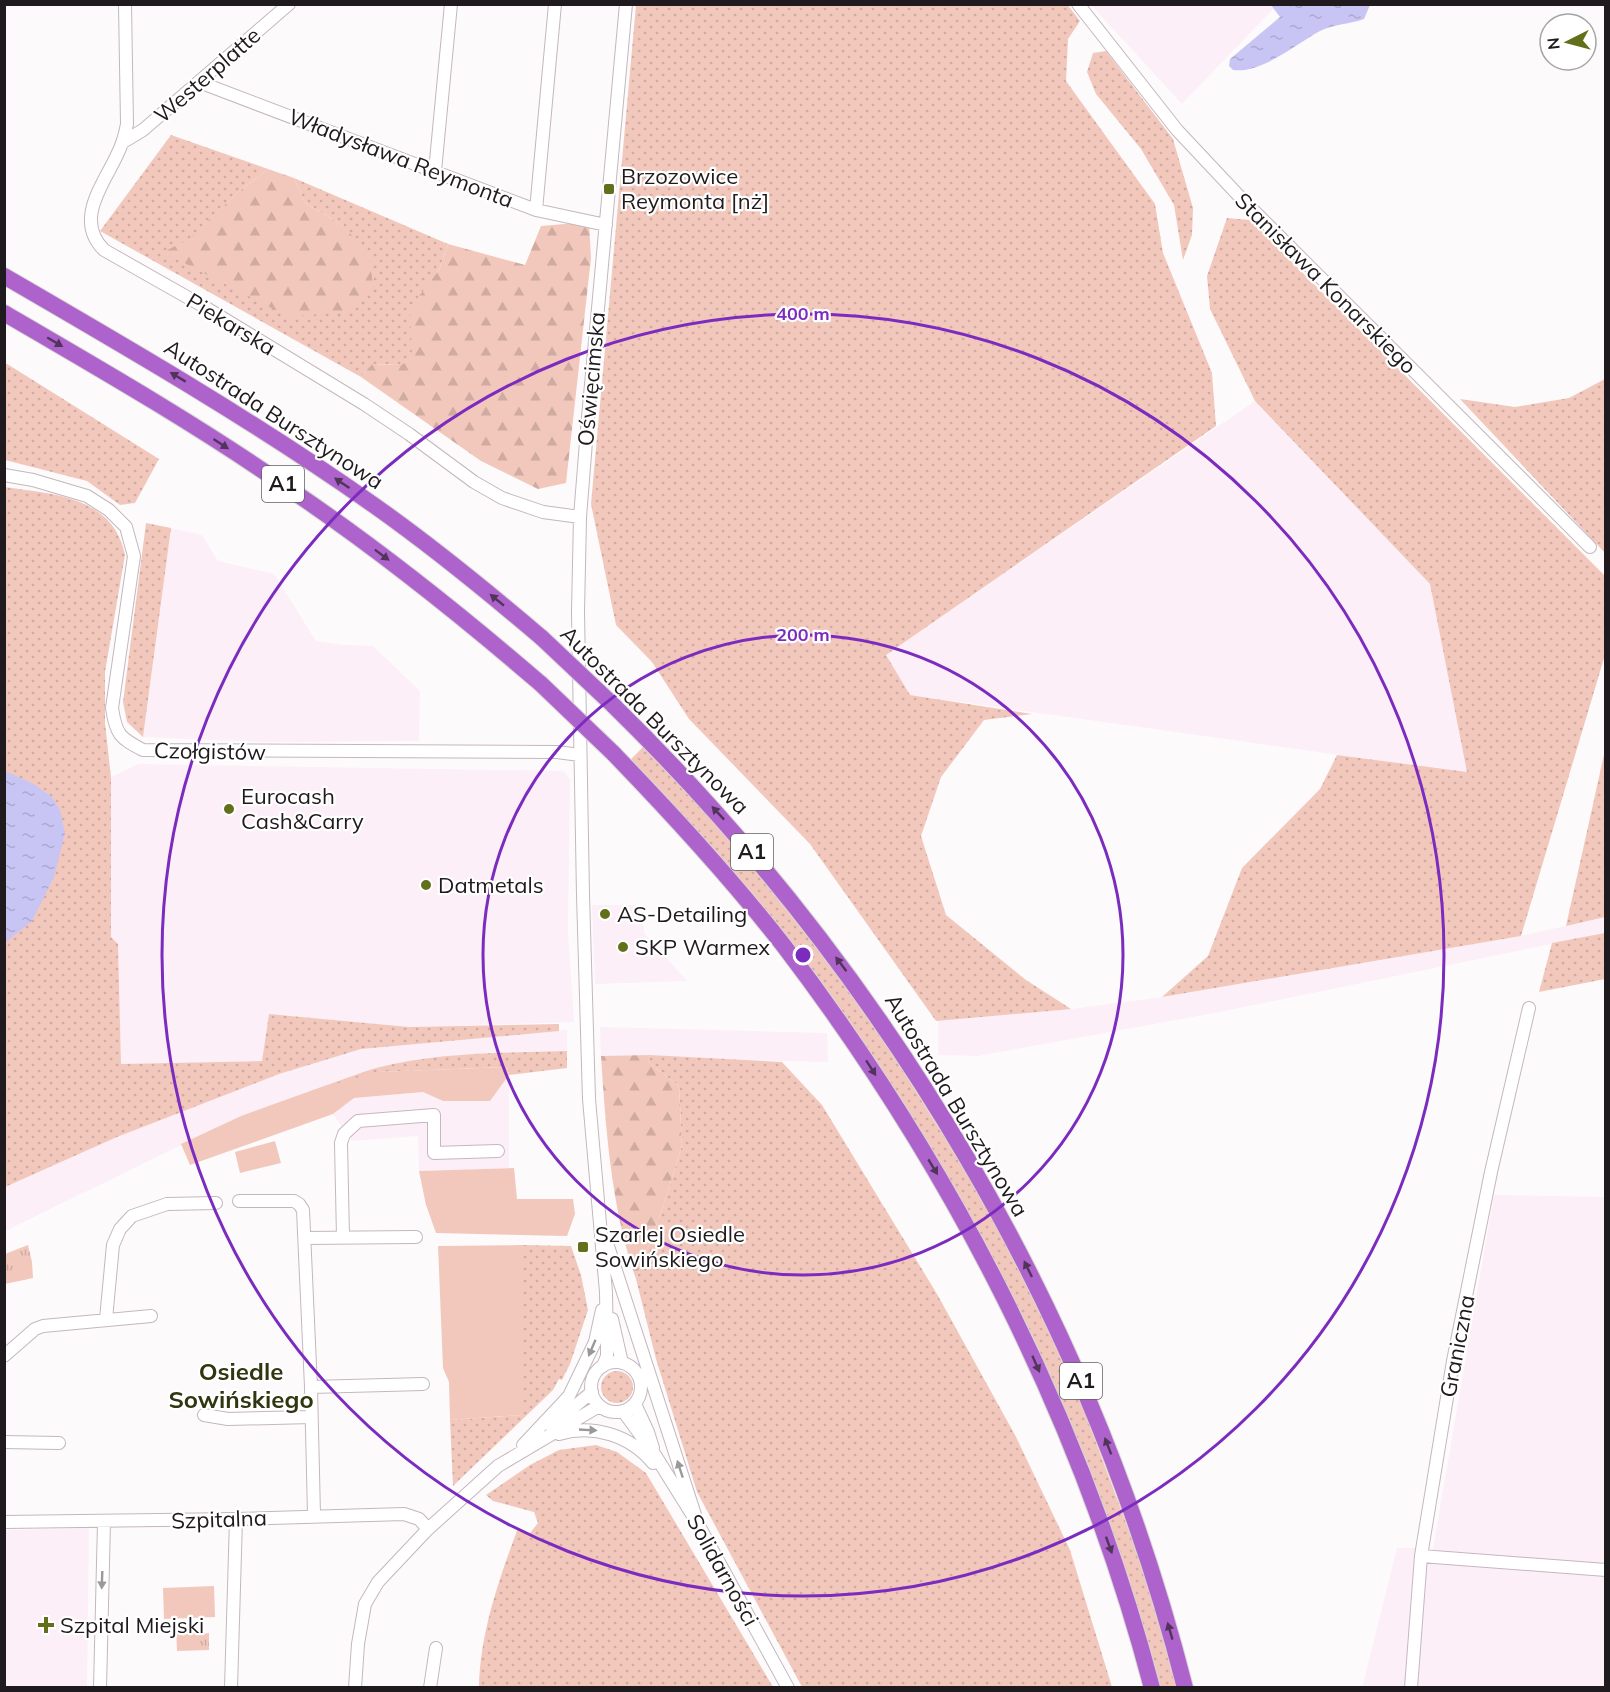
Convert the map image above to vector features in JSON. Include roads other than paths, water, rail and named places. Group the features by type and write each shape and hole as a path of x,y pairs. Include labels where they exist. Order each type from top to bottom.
{"highway":[{"name":"Autostrada Bursztynowa","path":"4,276 213,399 341,482 457,567 542,638 613,705 655,745 730,826 798,909 875,1012 930,1095 988,1192 1024,1261 1104,1436 1138,1529 1169,1626 1185,1688"},
{"name":"A1","path":"4,313 184,420 295,492 440,599 541,684 614,753 748,902 839,1020 946,1188 980,1250 1025,1339 1076,1456 1116,1566 1152,1688"}],"street":[{"name":"Piekarska","path":"125,4 127,124 123,142 99,190 92,211 92,233 97,243 104,250 208,309 364,404 474,482 502,498 543,512 580,517"},
{"name":"Westerplatte","path":"123,142 143,130 289,4"},
{"path":"435,171 451,4"},
{"path":"536,210 555,4"},
{"name":"Oświęcimska","path":"599,1214 589,1099 580,755 578,612 580,517 626,4"},
{"name":"Stanisława Konarskiego","path":"1078,4 1177,130 1231,188 1590,547"},
{"name":"Władysława Reymonta","path":"199,82 536,210 606,225"},
{"name":"Czołgistów","path":"4,475 33,480 87,496 109,510 126,527 134,556 112,708 115,725 121,737 143,750 558,752 580,755"},
{"name":"Graniczna","path":"1411,1688 1421,1556 1453,1361 1502,1122 1529,1008"},
{"path":"343,1237 341,1143 344,1134 358,1121 434,1115 434,1153 498,1151"},
{"path":"239,1201 294,1201 303,1210 314,1515"},
{"path":"106,1319 113,1245 120,1229 132,1216 167,1204 216,1203"},
{"path":"599,1214 606,1292 607,1356 603,1366 593,1377 592,1392 599,1406 608,1411 623,1411 635,1404 641,1388 640,1380 630,1367 622,1363 603,1366"},
{"path":"599,1214 616,1275 698,1524"},
{"path":"305,1238 416,1238"},
{"path":"606,1292 622,1363"},
{"path":"514,1455 569,1396 595,1342 606,1292"},
{"path":"4,1356 35,1329 43,1326 151,1316"},
{"path":"311,1388 423,1384"},
{"path":"355,1688 358,1644 365,1604 378,1582 428,1529 498,1466 592,1392"},
{"name":"Solidarności","path":"635,1404 648,1432 655,1455"},
{"path":"514,1455 599,1406"},
{"name":"Solidarności","path":"623,1411 655,1455 698,1524 788,1688"},
{"path":"204,1415 228,1419 312,1417"},
{"path":"514,1455 557,1434 573,1430 597,1430 637,1447 682,1498"},
{"path":"4,1442 59,1443"},
{"name":"Szpitalna","path":"4,1522 236,1520 314,1515 404,1514 419,1519 428,1529"},
{"path":"231,1688 236,1520"},
{"path":"100,1688 104,1522"},
{"path":"1421,1556 1605,1570"},
{"path":"430,1688 436,1647"}],"water":[{"path":"1370,4 1364,19 1320,31 1267,63 1244,70 1233,70 1229,66 1230,59 1280,17 1271,5"},
{"path":"5,771 34,784 52,797 60,810 65,833 54,877 32,921 5,943"}],"place":[{"name":"Brzozowice Reymonta [nż]","path":"609,189"},
{"name":"Eurocash Cash&Carry","path":"229,809"},
{"name":"Datmetals","path":"426,885"},
{"name":"AS-Detailing","path":"605,914"},
{"name":"SKP Warmex","path":"623,947"},
{"name":"Szarlej Osiedle Sowińskiego","path":"583,1247"},
{"name":"Szpital Miejski","path":"46,1625"}],"district":[{"name":"Osiedle Sowińskiego","path":"241,1386"}]}
